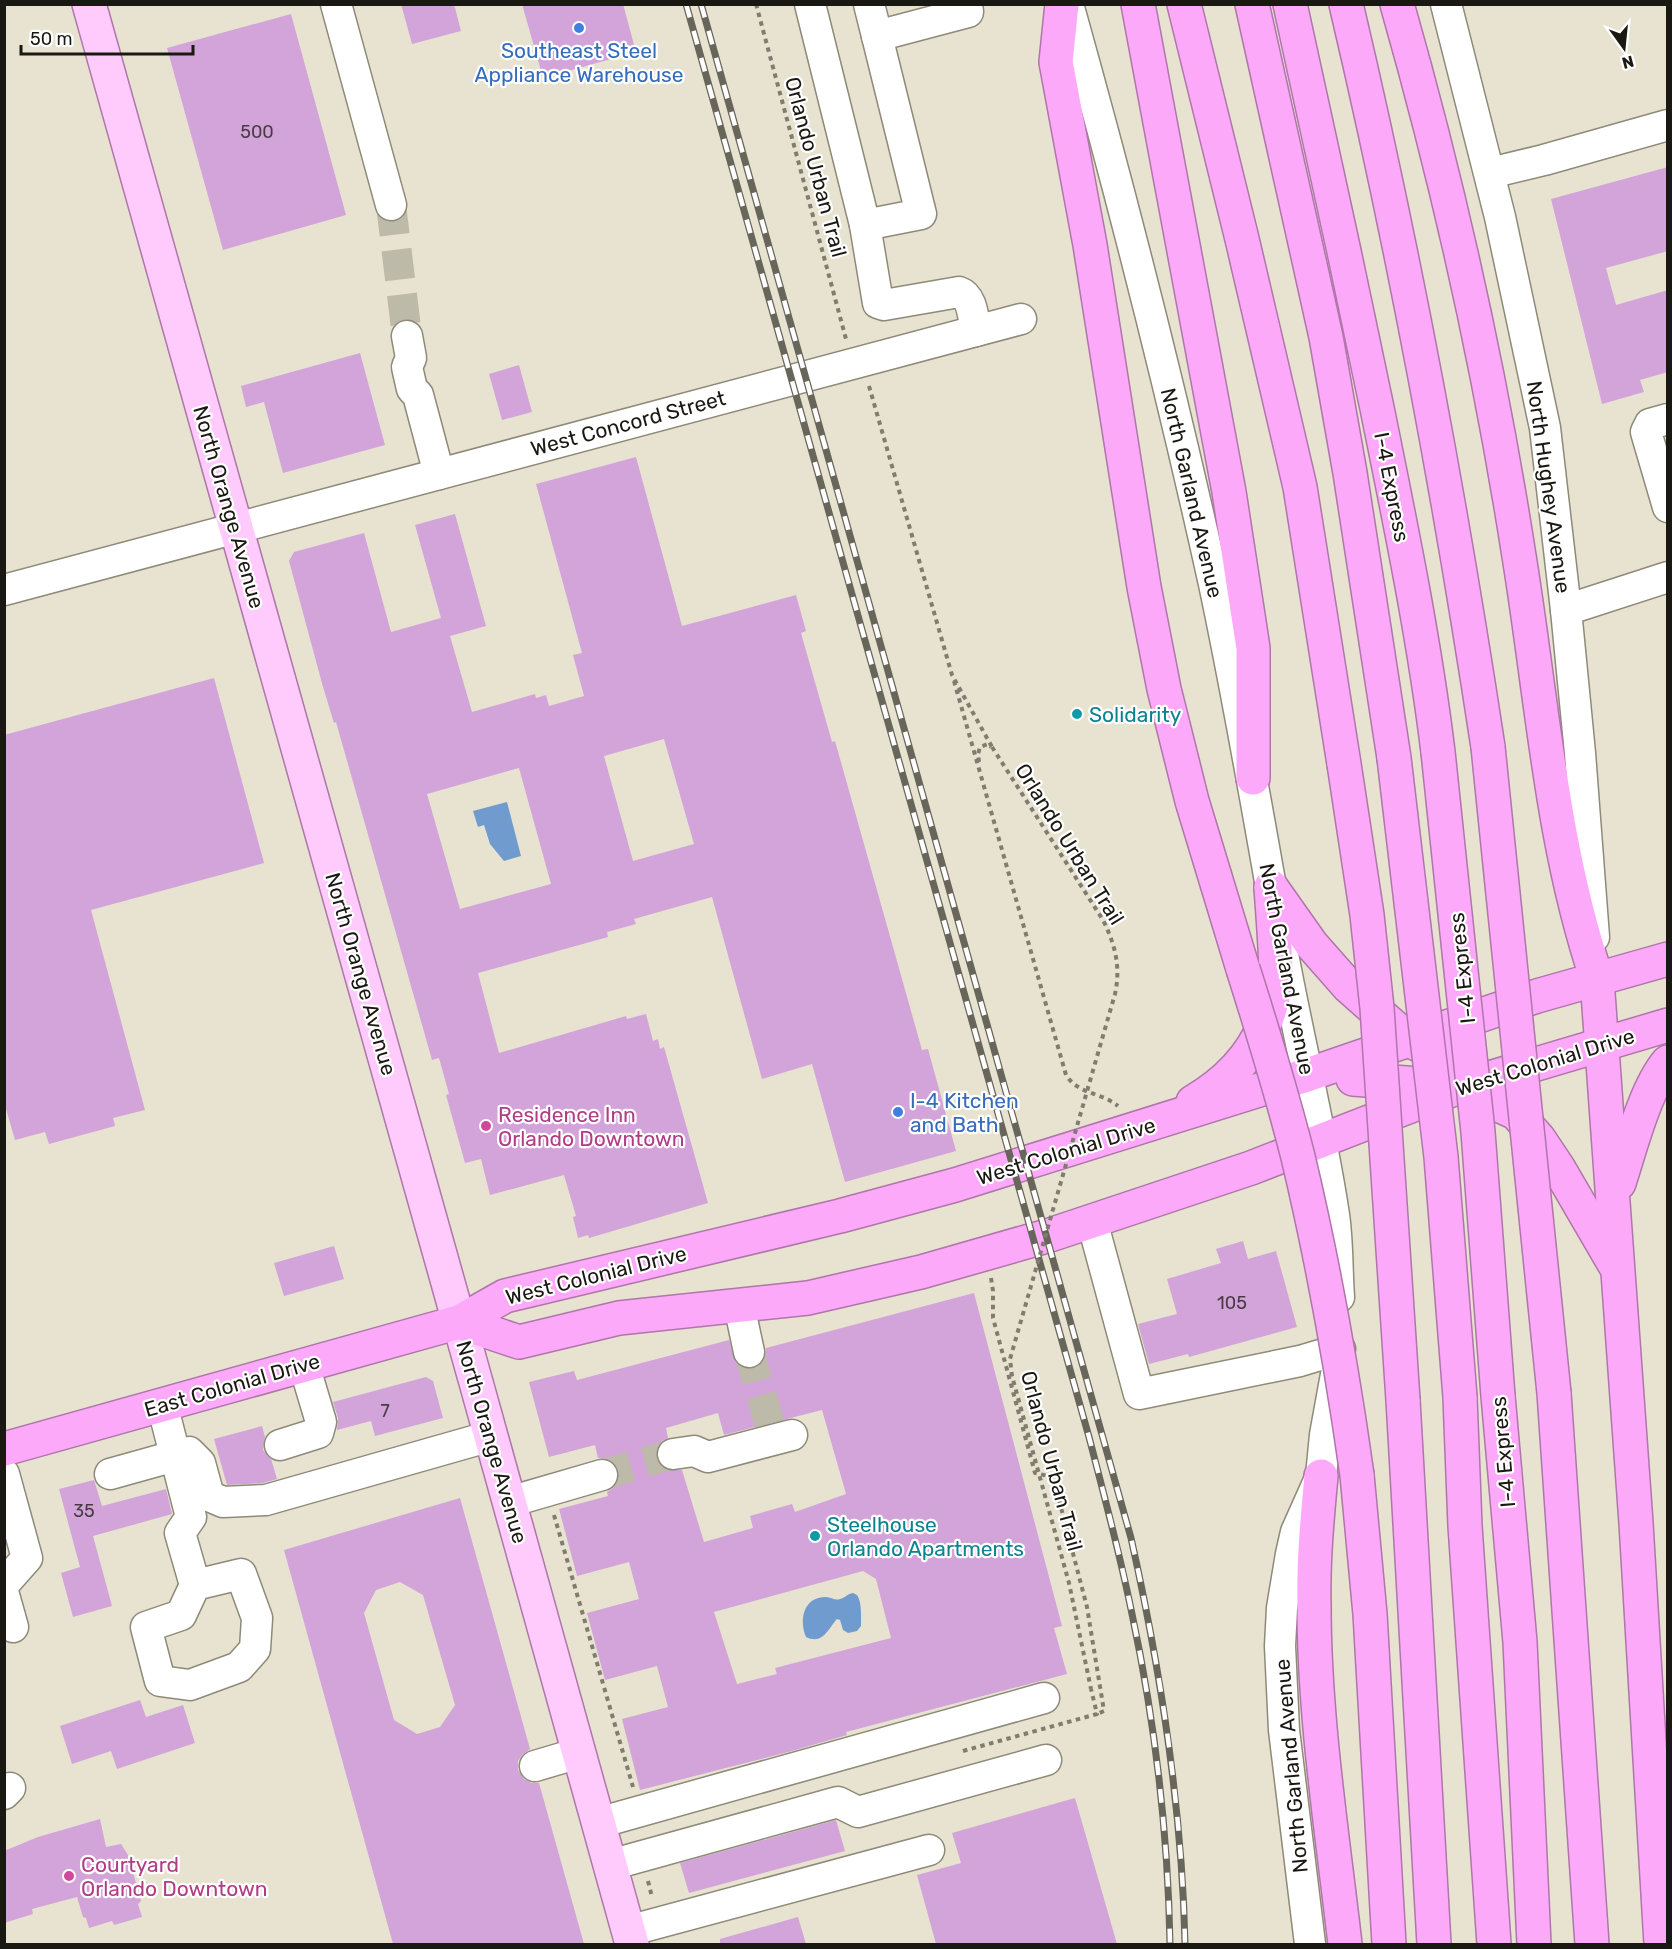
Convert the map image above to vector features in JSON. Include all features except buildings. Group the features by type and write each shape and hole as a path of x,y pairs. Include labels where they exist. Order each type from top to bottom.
{"highway":[{"path":"1062,4 1056,62 1090,245 1144,587 1164,688 1192,801 1285,1109 1318,1245 1346,1397 1357,1475 1370,1614 1389,1944"},
{"path":"1138,4 1229,492 1253,648 1253,778"},
{"path":"1184,4 1300,487 1367,915 1377,1008 1403,1400 1434,1944"},
{"name":"I-4 Express","path":"1252,4 1326,337 1350,472 1394,759 1441,1156 1460,1397 1465,1526 1494,1944"},
{"name":"I-4 Express","path":"1290,4 1335,204 1392,482 1430,689 1438,752 1478,1132 1520,1642 1534,1944"},
{"path":"1346,4 1390,195 1439,444 1488,747 1554,1393 1592,1944"},
{"path":"1397,4 1437,150 1487,371 1523,576 1557,819 1584,939 1597,979 1638,1546 1661,1944"},
{"path":"1271,887 1326,963 1348,987 1409,1040 1516,1113 1539,1139 1559,1169 1618,1270"},
{"path":"1143,1127 1213,1090 1239,1067 1254,1046 1265,1025 1276,983 1271,887"},
{"name":"West Colonial Drive","path":"459,1322 505,1296 876,1207 1014,1168 1307,1075 1537,996 1668,959"},
{"name":"West Colonial Drive","path":"459,1322 519,1342 619,1318 808,1298 888,1281 986,1255 1092,1221 1251,1168 1472,1083 1668,1025"},
{"path":"1614,1199 1643,1111 1661,1069 1668,1062"},
{"path":"1307,1075 1472,1083"},
{"name":"East Colonial Drive","path":"4,1449 459,1322"},
{"path":"1321,1476 1314,1593 1317,1686 1326,1787 1346,1944"}],"main road":[{"name":"North Orange Avenue","path":"89,4 598,1823 610,1865 639,1932"}],"street":[{"path":"336,4 391,205"},
{"path":"810,4 865,225 878,303 884,305 959,291 969,301 976,331"},
{"path":"865,225 921,214 869,4"},
{"path":"877,36 968,12 967,4"},
{"name":"North Garland Avenue","path":"1068,4 1167,379 1214,586 1253,778 1271,887 1334,1218 1340,1349 1325,1435 1321,1476 1296,1532 1291,1554 1282,1608 1280,1646 1284,1730 1310,1944"},
{"name":"North Hughey Avenue","path":"1446,4 1490,173 1545,428 1580,753 1597,979"},
{"path":"1490,173 1535,163 1668,126"},
{"name":"West Concord Street","path":"4,590 1021,319"},
{"path":"409,347 418,365 422,385 418,395 439,474"},
{"path":"1668,419 1650,424 1646,432 1668,507"},
{"path":"1566,610 1668,577"},
{"path":"1092,1221 1139,1394 1300,1361 1340,1349"},
{"path":"739,1305 749,1352"},
{"path":"280,1445 318,1433 321,1422 304,1365"},
{"path":"162,1404 177,1455 191,1517 180,1533 195,1585"},
{"path":"673,1454 694,1450 708,1457 778,1433"},
{"path":"110,1474 189,1452 200,1463 209,1496 223,1502 266,1500 491,1436"},
{"path":"4,1474 27,1558 4,1584"},
{"path":"509,1502 602,1475"},
{"path":"4,1595 13,1627"},
{"path":"598,1823 1044,1698"},
{"path":"535,1766 579,1753"},
{"path":"610,1865 838,1802 858,1812 1046,1760"},
{"path":"639,1932 929,1850"}],"path":[{"name":"Orlando Urban Trail","path":"756,4 845,337"},
{"name":"Orlando Urban Trail","path":"866,380 952,675 992,747 1103,920 1112,937 1118,971 1115,994 1010,1359 1015,1386 1069,1583 1091,1689"},
{"path":"952,675 1066,1075 1075,1087 1113,1101"},
{"path":"984,789 978,754 982,745 988,744 992,747"},
{"path":"991,1279 993,1318 1035,1473 1053,1477 1087,1607 1104,1711 1097,1714"},
{"path":"553,1513 634,1789"},
{"path":"639,1932 641,1856"}],"water":[{"path":"507,802 521,856 504,861 490,844 484,825 478,827 473,811"},
{"path":"853,1593 859,1598 860,1606 861,1626 857,1631 848,1633 843,1630 840,1620 837,1619 821,1637 812,1639 806,1637 803,1617 812,1601 826,1597 838,1599"}],"tunnel":[{"path":"391,205 407,336"},
{"path":"749,1352 770,1425"},
{"path":"602,1475 673,1454"}],"railway":[{"path":"686,4 1112,1525 1140,1655 1154,1737 1163,1820 1170,1944"},
{"path":"701,4 1131,1538 1152,1639 1175,1791 1185,1944"}],"place":[{"name":"Southeast Steel Appliance Warehouse","path":"579,28"},
{"name":"Solidarity","path":"1077,714"},
{"name":"I-4 Kitchen and Bath","path":"898,1112"},
{"name":"Residence Inn Orlando Downtown","path":"486,1126"},
{"name":"Steelhouse Orlando Apartments","path":"815,1536"},
{"name":"Courtyard Orlando Downtown","path":"69,1876"}]}
